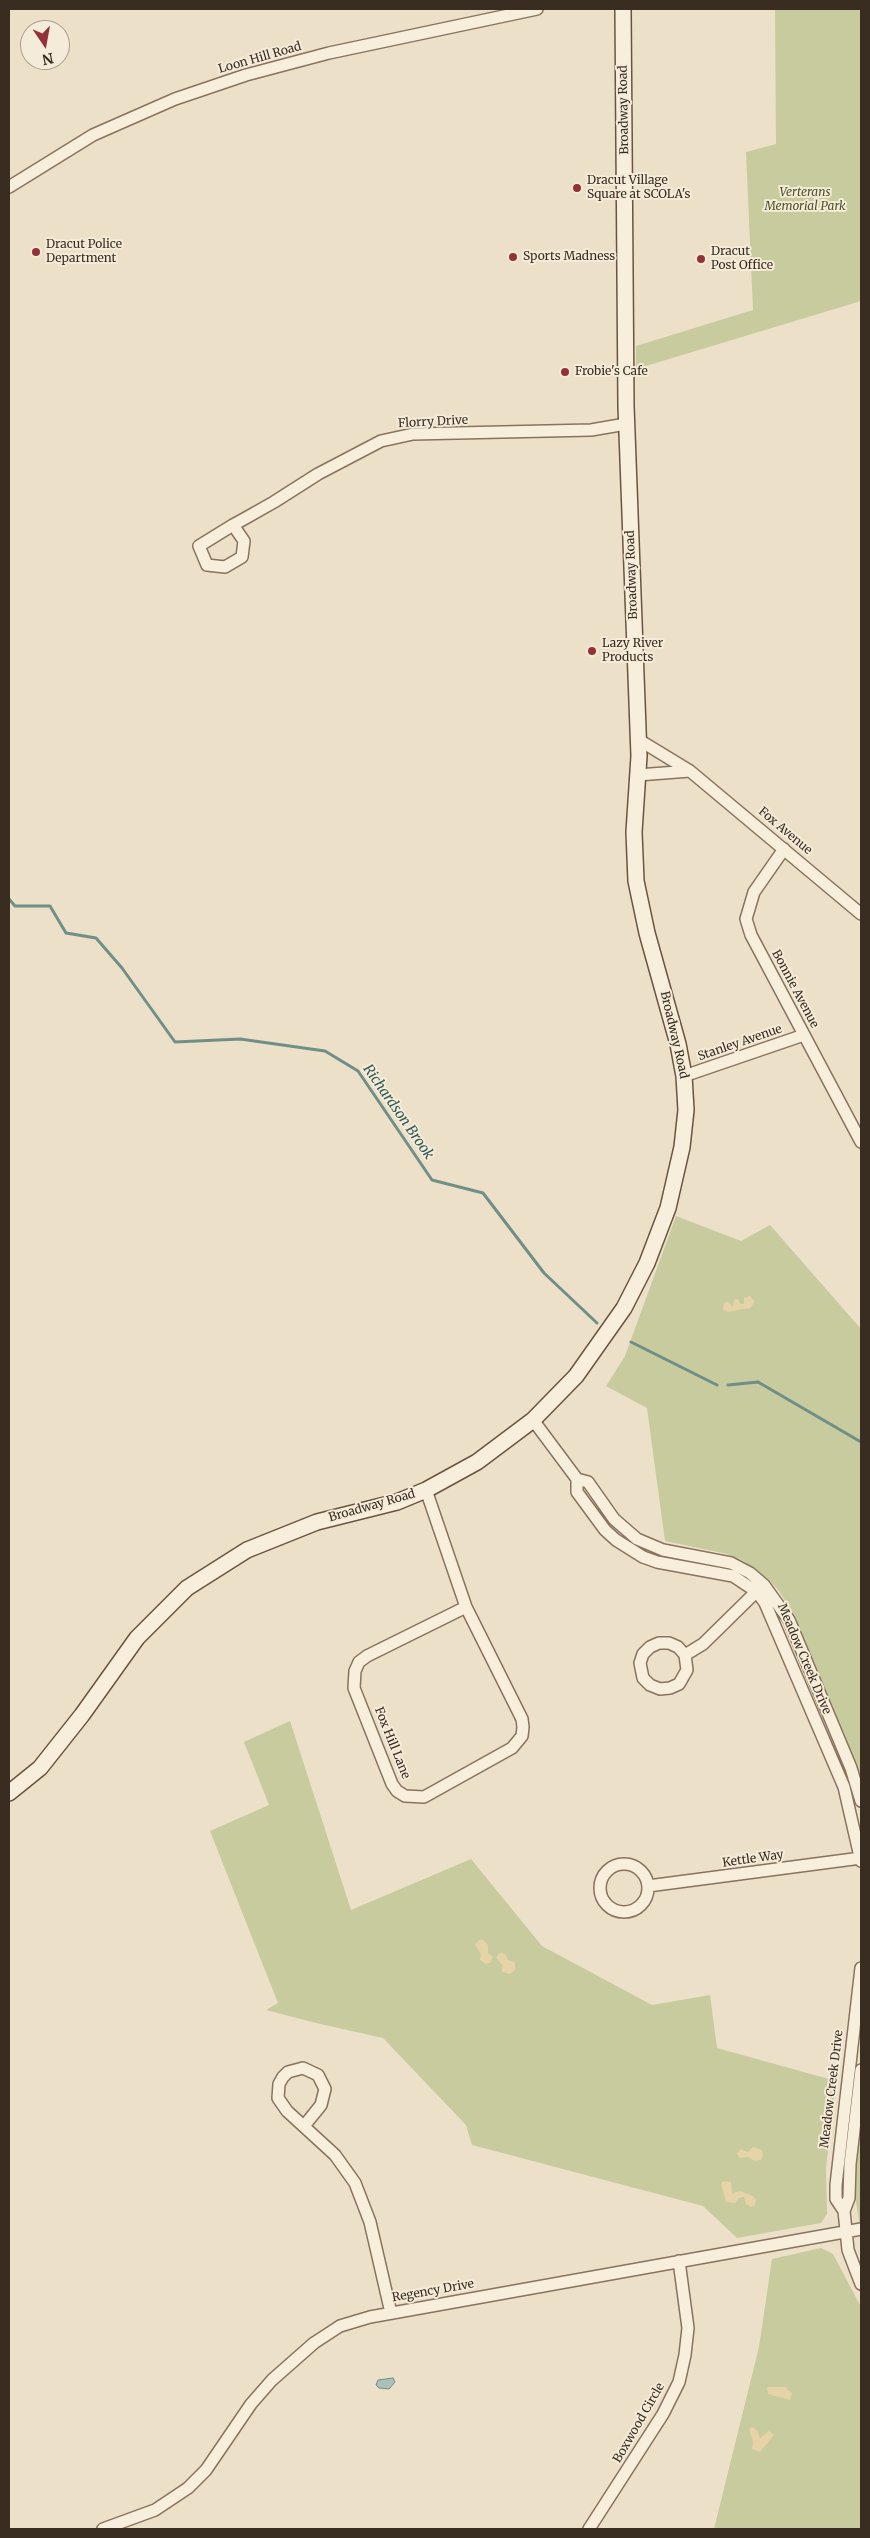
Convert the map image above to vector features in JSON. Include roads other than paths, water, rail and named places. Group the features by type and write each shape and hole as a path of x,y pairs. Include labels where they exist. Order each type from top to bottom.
{"main road":[{"name":"Broadway Road","path":"9,1793 40,1768 82,1715 137,1638 187,1588 247,1550 317,1522 397,1502 426,1490 477,1462 533,1420 576,1376 624,1308 647,1263 668,1208 682,1147 686,1110 684,1076 636,881 634,843 639,740 626,424 623,9"}],"street":[{"name":"Loon Hill Road","path":"9,187 93,135 176,100 237,78 310,57 537,9"},
{"name":"Florry Drive","path":"233,526 362,450 396,436 591,430 626,424"},
{"name":"Fox Avenue","path":"639,740 690,771 861,914"},
{"path":"638,774 690,771"},
{"name":"Bonnie Avenue","path":"784,848 754,892 746,919 751,935 861,1142"},
{"name":"Stanley Avenue","path":"684,1076 804,1035"},
{"name":"Meadow Creek Drive","path":"533,1420 577,1479 577,1492 605,1530 616,1540 643,1557 733,1576 760,1588 787,1616 832,1723 861,1801"},
{"name":"Meadow Creek Drive","path":"577,1479 588,1482 614,1519 637,1539 663,1550 731,1563 750,1572 760,1588 846,1793 861,1859"},
{"name":"Fox Hill Lane","path":"426,1490 466,1607 522,1719 522,1736 512,1748 424,1797 405,1796 397,1791 392,1784 354,1688 355,1671 359,1662 367,1656 466,1607"},
{"path":"683,1566 685,1554"},
{"path":"685,1655 703,1644 760,1588"},
{"path":"659,1643 670,1643 685,1655 687,1670 683,1680 675,1687 660,1689 650,1685 643,1678 640,1663 650,1647 659,1643"},
{"name":"Meadow Creek Drive","path":"819,1728 832,1723"},
{"name":"Kettle Way","path":"648,1886 861,1859"},
{"path":"629,1864 638,1869 645,1876 648,1886 647,1897 641,1906 627,1913 611,1910 603,1902 600,1893 602,1877 609,1869 618,1865 629,1864"},
{"name":"Meadow Creek Drive","path":"844,2211 836,2199 836,2186 856,2049 861,1968"},
{"path":"304,2126 321,2105 325,2089 318,2075 303,2068 288,2072 283,2077 278,2091 282,2105 304,2126 335,2155 355,2183 370,2222 392,2313"},
{"name":"Meadow Creek Drive","path":"861,2070 850,2164 849,2198 844,2211 848,2250 861,2284"},
{"name":"Regency Drive","path":"103,2529 154,2510 188,2488 206,2470 251,2404 272,2380 322,2337 349,2322 861,2229"},
{"name":"Boxwood Circle","path":"589,2529 663,2414 678,2382 686,2355 688,2328 679,2261"}],"water":[{"path":"393,2378 395,2382 389,2389 379,2388 376,2385 378,2380"}],"waterway":[{"name":"Richardson Brook","path":"9,899 15,906 50,906 66,933 96,938 122,968 175,1042 240,1039 325,1051 358,1071 432,1180 483,1193 544,1273 597,1323"},
{"name":"Richardson Brook","path":"631,1342 717,1385"},
{"name":"Richardson Brook","path":"728,1385 758,1382 861,1442"}],"place":[{"name":"Dracut Village Square at SCOLA's","path":"577,188"},
{"name":"Dracut Police Department","path":"36,252"},
{"name":"Sports Madness","path":"513,257"},
{"name":"Dracut Post Office","path":"701,259"},
{"name":"Frobie's Cafe","path":"565,372"},
{"name":"Lazy River Products","path":"592,651"}],"park label":[{"name":"Verterans Memorial Park","path":"805,200"}]}
